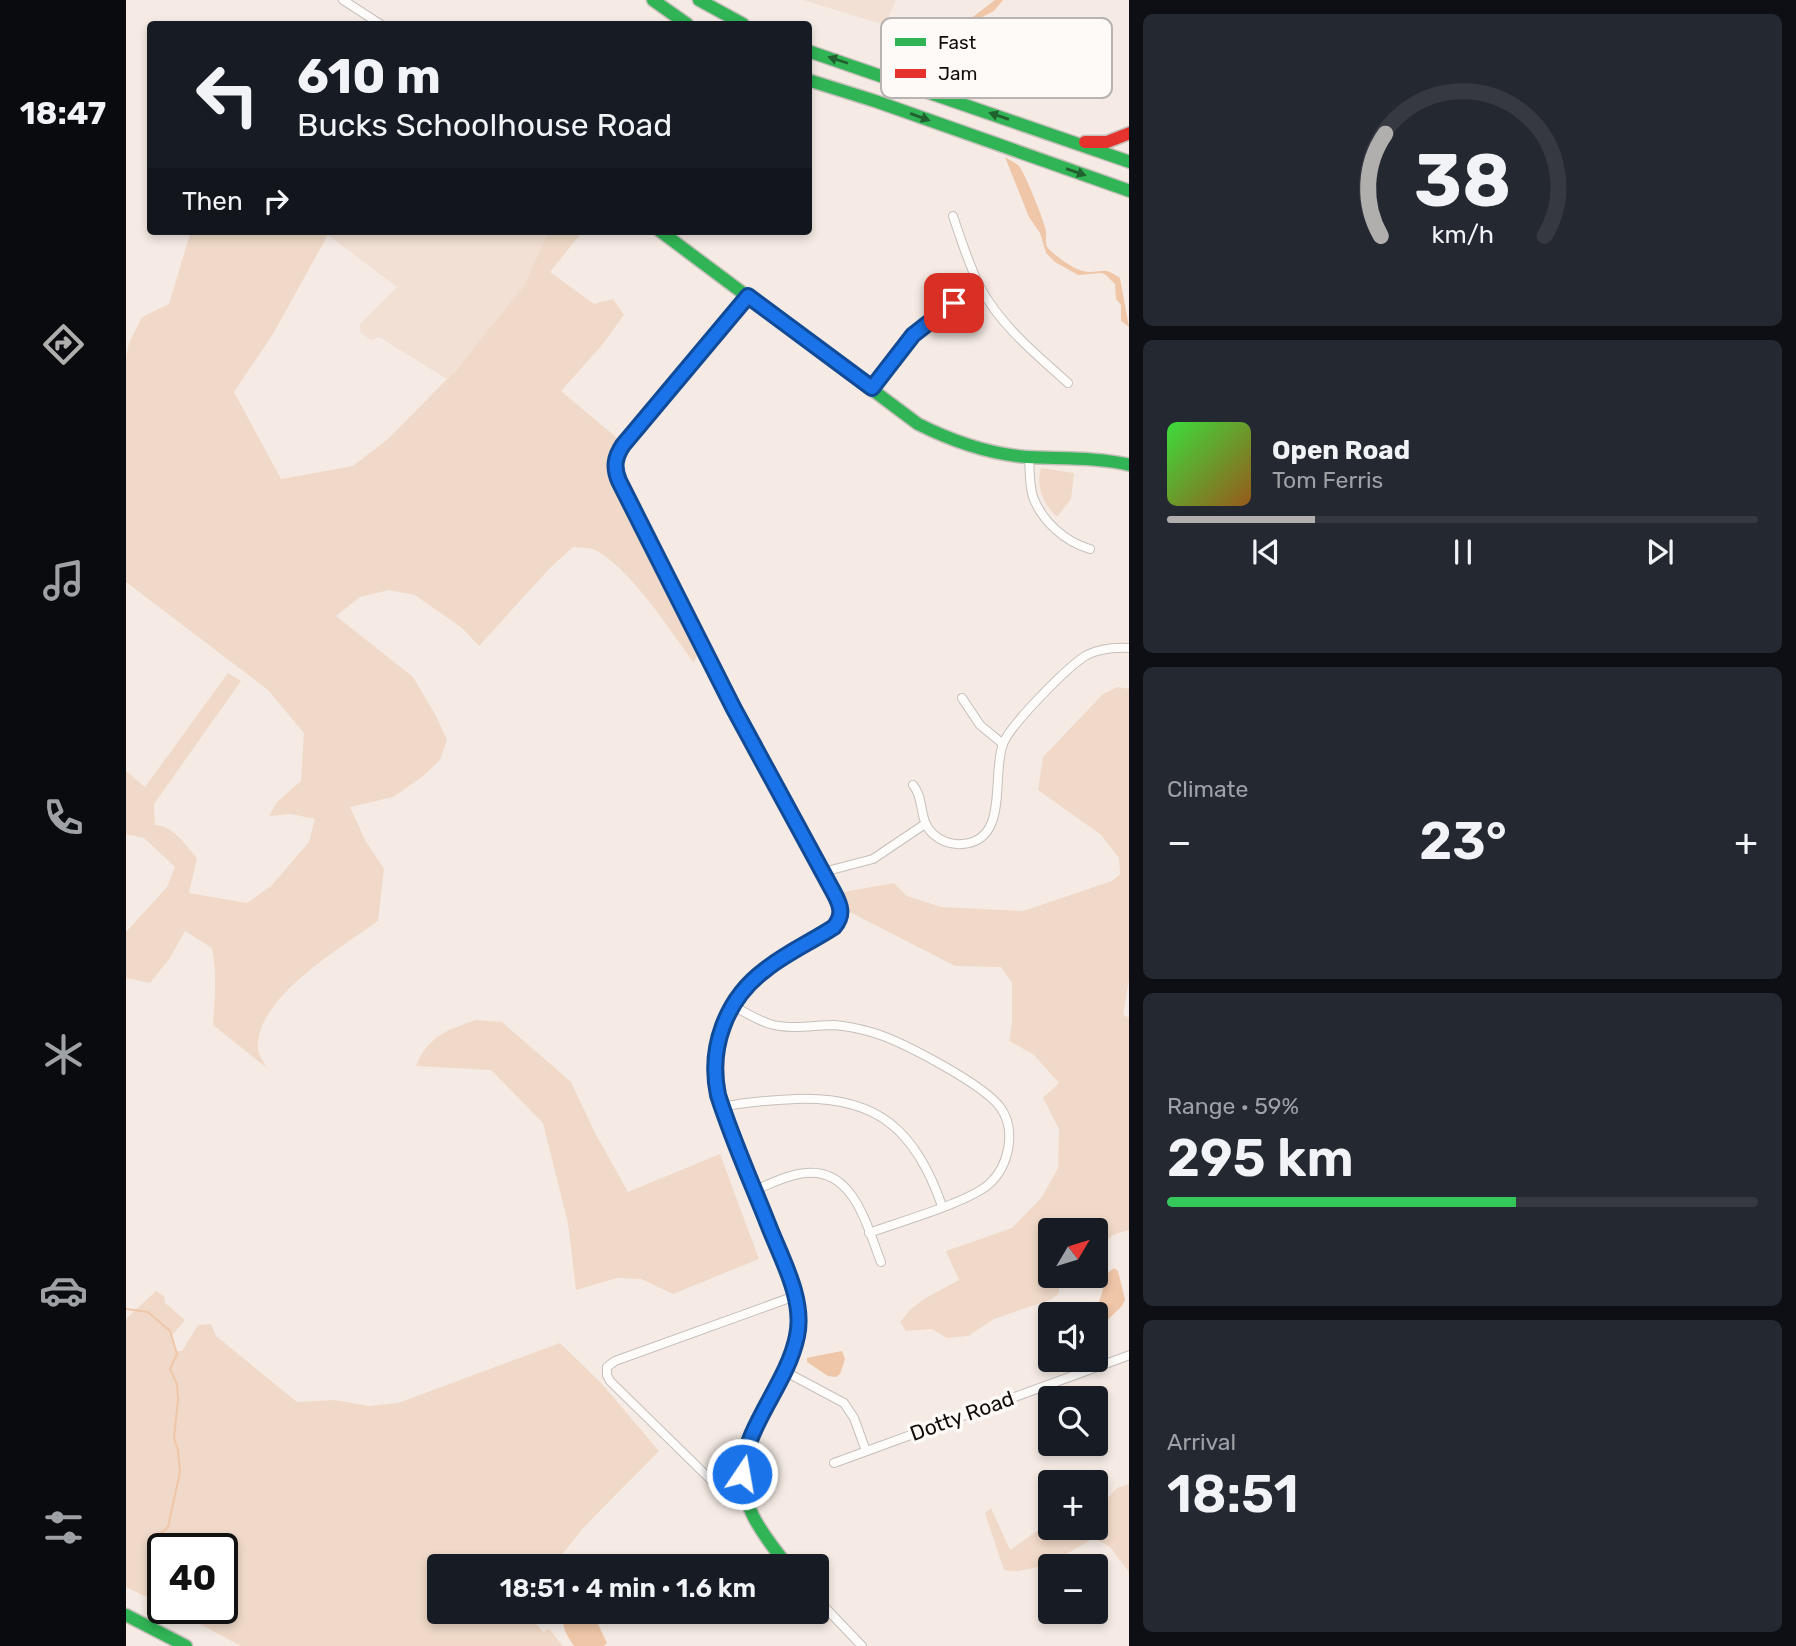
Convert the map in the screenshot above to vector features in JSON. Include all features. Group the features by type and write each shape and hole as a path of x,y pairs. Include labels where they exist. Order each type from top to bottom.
{"main road":[{"path":"653,0 683,21"},
{"path":"699,0 738,21"},
{"path":"812,52 881,76"},
{"path":"812,81 1129,191"},
{"path":"944,98 1129,162"},
{"path":"1049,134 1099,143 1113,141 1129,132"},
{"path":"665,235 931,431 989,452 1029,457 1102,458 1129,465"},
{"path":"748,296 623,445 615,458 615,469 734,709 841,910 836,924 762,971 745,988 732,1005 721,1030 717,1049 716,1084 722,1107 795,1296 799,1313 794,1348 747,1446 742,1483 746,1506 754,1524 778,1554"},
{"path":"126,1615 180,1645"}],"street":[{"path":"343,0 375,21"},
{"path":"953,216 981,289 1005,323 1068,383"},
{"path":"872,388 921,327 948,307 981,289"},
{"path":"1029,457 1030,487 1039,509 1067,540 1090,549"},
{"path":"913,785 919,792 925,824 939,839 949,844 966,844 977,840 993,822 998,767 1003,744 1013,727 1085,656 1107,648 1129,648"},
{"path":"962,698 979,725 1003,744"},
{"path":"824,874 873,859 925,824"},
{"path":"732,1005 773,1025 836,1025 874,1033 894,1041 973,1083 994,1101 1006,1118 1008,1149 996,1177 979,1191 869,1233"},
{"path":"722,1107 743,1102 816,1098 846,1102 871,1110 888,1121 909,1142 928,1172 942,1206"},
{"path":"754,1191 800,1174 817,1173 842,1184 853,1195 881,1262"},
{"path":"742,1483 716,1483 705,1476 610,1381 607,1367 615,1361 795,1296"},
{"name":"Dotty Road","path":"834,1463 1129,1355"},
{"path":"784,1371 844,1403 854,1418 866,1451"},
{"path":"829,1612 862,1646"}],"shaded area":[{"path":"803,0 896,0 888,18 881,18 881,24"},
{"path":"995,0 1003,0 994,11 980,18 971,18"},
{"path":"1005,157 1019,166 1026,178 1045,226 1049,249 1079,270 1107,271 1120,278 1129,327 1121,321 1121,305 1116,299 1115,284 1106,275 1078,275 1055,262 1046,253 1040,233 1029,217"},
{"path":"190,235 328,235 273,334 234,392 281,479 353,466 388,439 456,370 524,286 547,235 580,235 550,272 594,304 613,299 624,315 602,345 561,391 617,438 607,461 699,650 694,663 651,603 626,574 599,552 586,548 573,547 549,569 479,646 462,628 415,595 389,590 360,597 336,616 413,677 447,740 440,760 422,777 393,797 350,807 365,840 384,869 378,921 323,959 285,993 270,1011 261,1029 258,1048 267,1068 213,1025 215,977 212,948 185,931 170,958 150,983 126,978 126,932 167,887 175,867 144,838 126,834 126,771 145,787 228,673 241,681 154,804 155,825 168,828 197,858 189,893 247,903 271,886 309,842 315,819 291,814 269,816 277,802 301,781 304,733 268,690 126,582 126,358 129,343 142,317 169,304"},
{"path":"328,235 574,235 447,379 379,337 371,340 360,332 360,324 397,287"},
{"path":"1041,468 1074,473 1071,499 1057,517 1047,506 1042,494 1039,481"},
{"path":"1117,687 1129,689 1129,980 1123,1015 1129,1018 1129,1230 1112,1235 1108,1239 1108,1218 1038,1218 1038,1288 1059,1288 1059,1293 1052,1299 994,1319 968,1336 947,1338 932,1329 906,1331 900,1322 910,1310 959,1280 946,1251 1012,1228 1042,1197 1058,1168 1059,1129 1043,1098 1059,1083 1033,1054 1009,1041 1012,1024 1012,983 1001,967 955,966 848,911 843,892 894,883 907,896 941,907 1023,911 1112,881 1120,874 1119,858 1100,834 1038,790 1043,757 1103,694"},
{"path":"476,1020 502,1022 571,1082 594,1131 628,1192 720,1154 759,1259 673,1294 641,1279 617,1278 576,1290 568,1223 543,1123 491,1070 416,1066 433,1041 456,1027"},
{"path":"1114,1268 1118,1271 1125,1300 1108,1319 1108,1302 1099,1302 1103,1288 1108,1288 1108,1273"},
{"path":"156,1291 164,1296 165,1303 185,1320 171,1337 175,1351 182,1351 198,1325 211,1324 216,1336 297,1402 335,1400 369,1406 398,1403 560,1343 601,1383 659,1451 583,1528 562,1554 427,1554 427,1624 536,1624 543,1632 549,1629 563,1646 241,1646 200,1624 238,1624 238,1533 147,1533 147,1597 126,1587 126,1319"},
{"path":"842,1351 845,1359 840,1374 836,1377 828,1376 807,1362 807,1358"},
{"path":"1129,1484 1129,1572 1110,1547 1098,1540 1108,1540 1108,1498 1117,1488"},
{"path":"991,1508 1010,1550 1038,1530 1038,1540 1090,1540 1066,1554 1038,1554 1038,1566 1027,1570 1004,1570 985,1513"},
{"path":"598,1624 607,1643 604,1646 574,1646 564,1626"}],"waterway":[{"path":"126,1309 148,1312 170,1331 177,1354 170,1369 177,1384 174,1438 180,1472 168,1527 161,1533"}],"traffic: fast":[{"path":"653,0 683,21"},
{"path":"699,0 738,21"},
{"path":"812,52 881,76"},
{"path":"812,81 1129,191"},
{"path":"944,98 1129,162"},
{"path":"665,235 918,424 957,441 999,453 1027,457 1092,459 1129,465"},
{"path":"748,296 623,445 615,458 615,469 734,709 816,859"},
{"path":"732,1009 722,1032 717,1056 722,1107 789,1274 796,1295 799,1318 794,1350 753,1433 743,1475 745,1494 753,1515 779,1554"},
{"path":"126,1615 186,1646"}],"traffic: jam":[{"path":"1085,142 1107,142 1129,133"},
{"path":"732,1009 741,995 764,971 834,927 838,919 838,901 816,859"}],"route":[{"path":"742,1474 749,1439 794,1348 799,1313 784,1264 718,1095 715,1072 717,1049 724,1021 745,988 762,971 834,927 840,918 841,910 734,709 619,481 615,458 748,296 872,388 913,335 954,303"}]}
